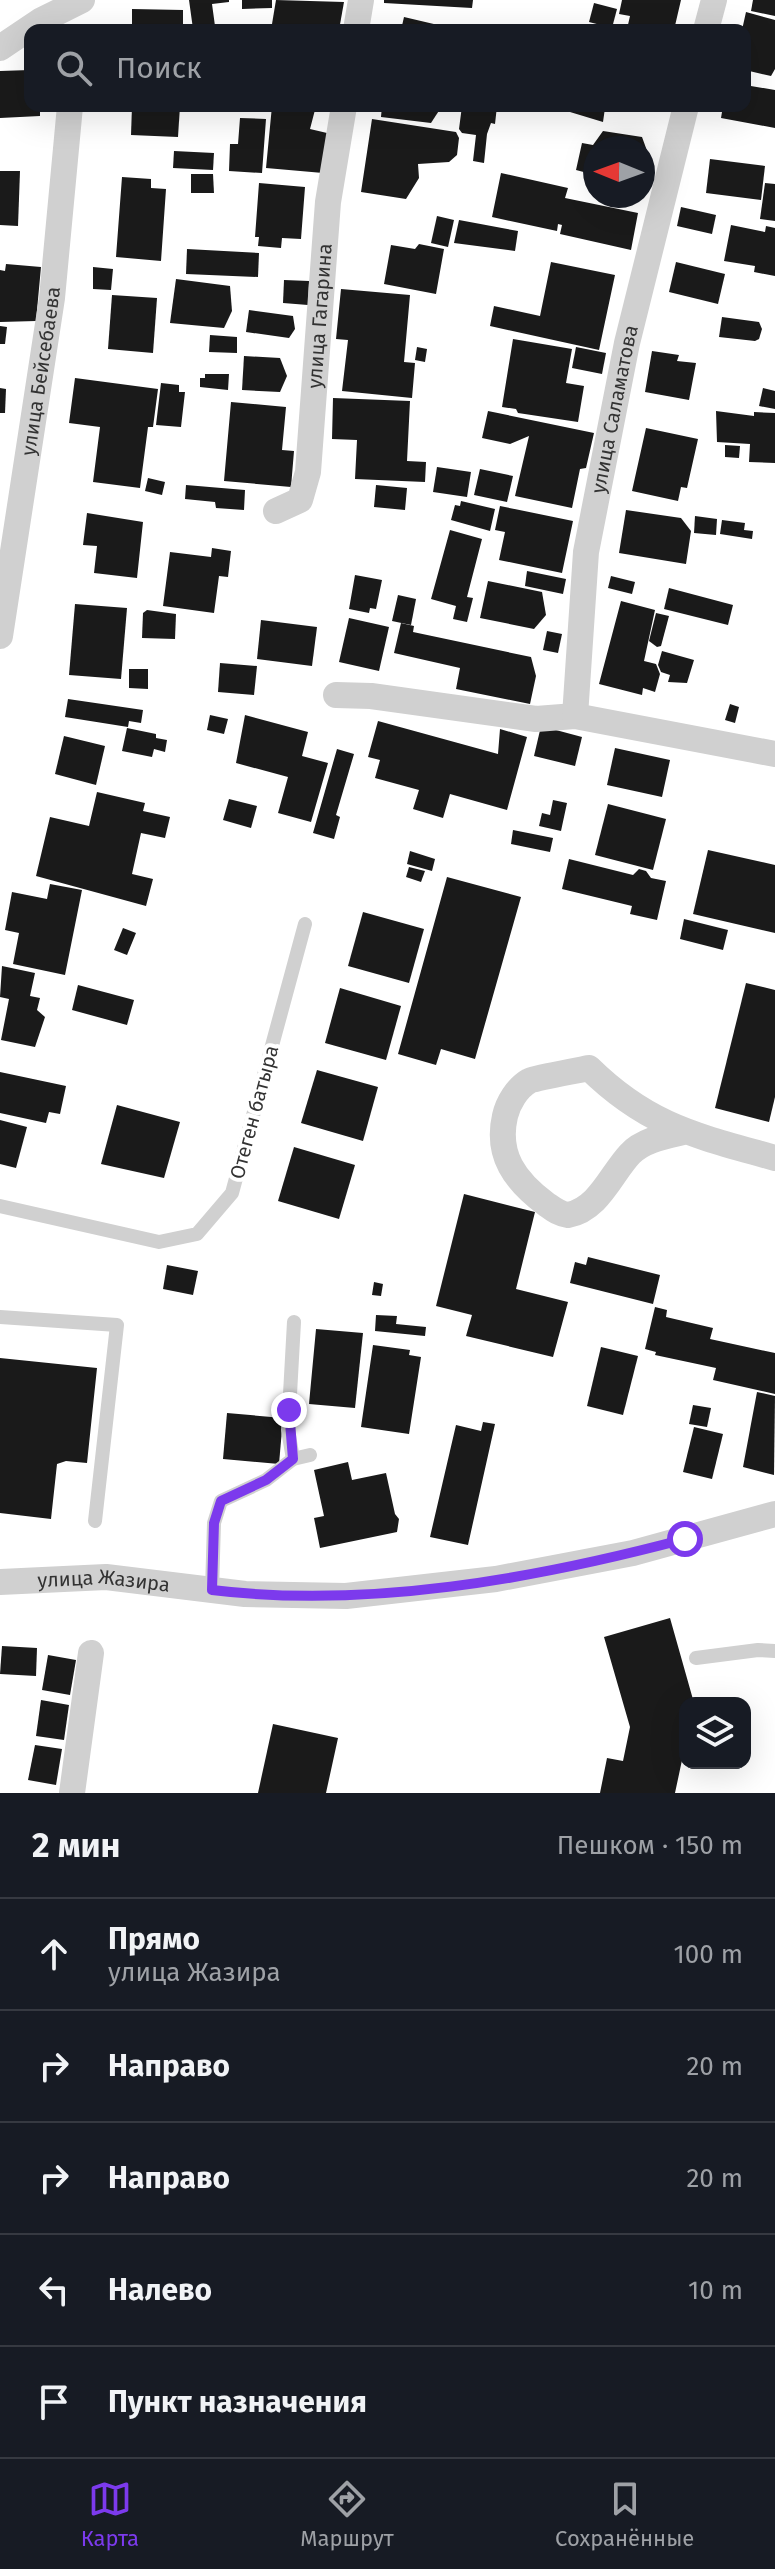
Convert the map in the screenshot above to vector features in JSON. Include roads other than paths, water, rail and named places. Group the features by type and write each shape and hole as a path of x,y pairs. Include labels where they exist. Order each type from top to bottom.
{"street":[{"path":"357,24 361,0"},
{"path":"708,24 714,0"},
{"path":"77,24 79,1"},
{"path":"36,24 79,1"},
{"path":"0,48 24,32"},
{"name":"улица Бейсебаева","path":"0,636 52,298 69,112"},
{"name":"улица Гагарина","path":"276,511 300,500 308,472 328,202 343,112"},
{"name":"улица Саламатова","path":"575,716 586,552 627,343 685,112"},
{"path":"336,695 371,696 536,719 575,716 775,754"},
{"path":"683,1132 649,1142 632,1152 603,1191 568,1215 561,1214 532,1193 512,1173 503,1153 502,1130 507,1110 518,1092 530,1081 589,1068 630,1105 683,1132 775,1158"},
{"name":"улица Жазира","path":"0,1582 106,1577 212,1590 346,1596 496,1579 633,1553 775,1514"},
{"path":"72,1793 91,1653"}],"lane":[{"name":"Отеген батыра","path":"0,1206 159,1242 197,1234 232,1193 305,924"},
{"path":"0,1317 117,1325 95,1521"},
{"path":"293,1459 288,1430 294,1322"},
{"path":"212,1590 214,1523 221,1501 266,1480 293,1459 310,1455"},
{"path":"696,1658 758,1650 775,1651"}]}
